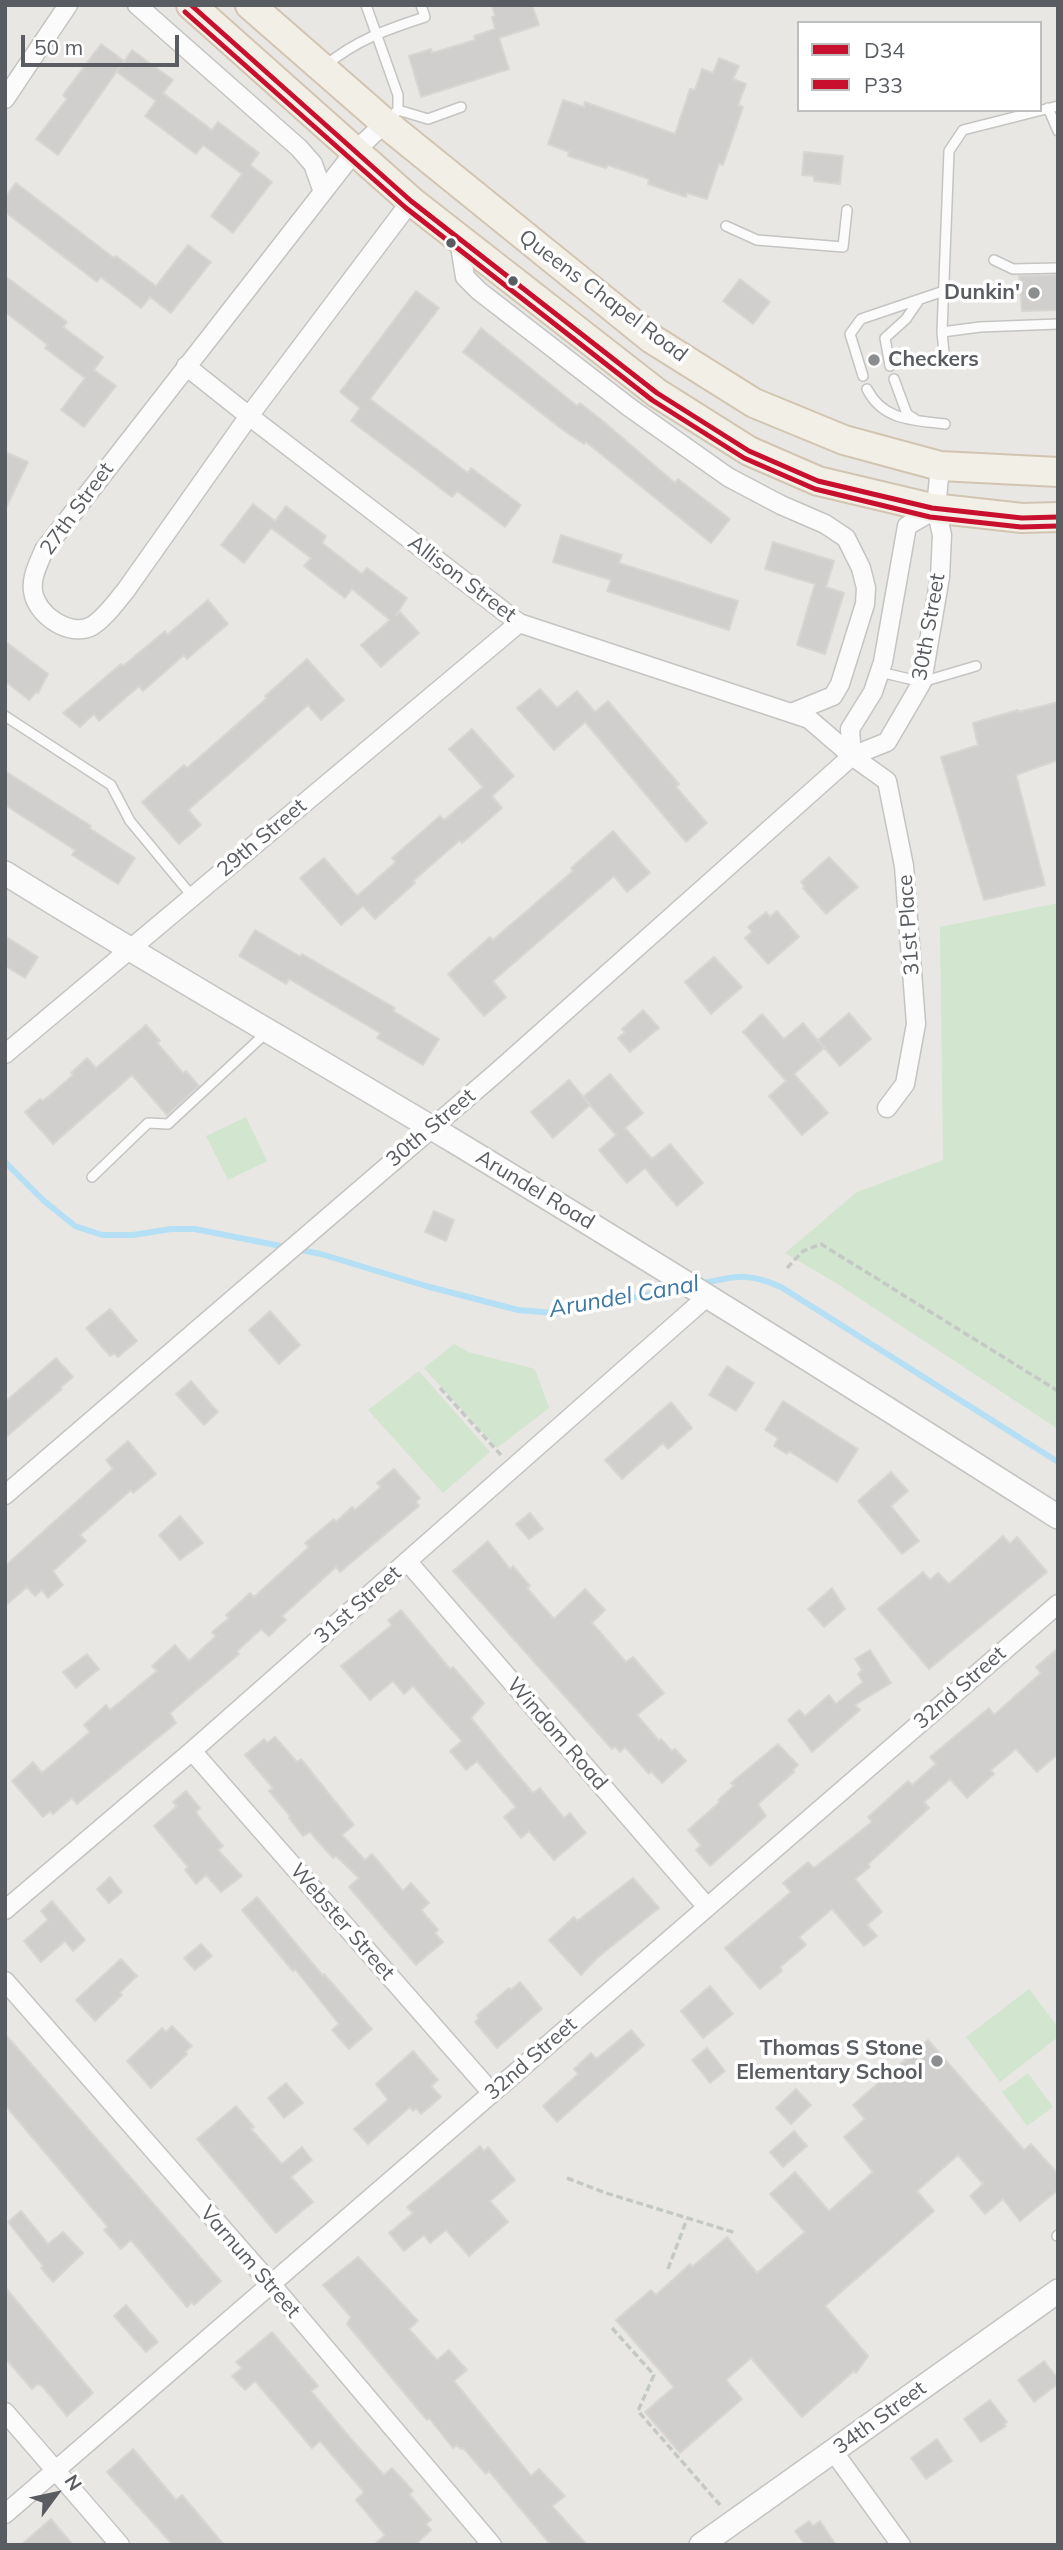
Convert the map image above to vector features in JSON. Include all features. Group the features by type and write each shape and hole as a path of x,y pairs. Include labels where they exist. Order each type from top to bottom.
{"main road":[{"name":"Queens Chapel Road","path":"191,5 411,201 657,393 749,451 818,481 936,509 1022,518 1058,517"},
{"name":"Queens Chapel Road","path":"250,5 323,68 392,116 652,339 754,402 844,440 940,466 1058,472"}],"street":[{"path":"5,99 68,5"},
{"path":"137,5 299,148 313,164 323,192"},
{"name":"27th Street","path":"392,116 355,151 44,550 33,578 33,595 44,611 61,625 75,630 92,626 108,611 126,590 249,416 411,201"},
{"path":"459,239 465,277 608,391 728,477 825,524 846,538 861,568 866,589 865,604 840,684 833,696 791,713"},
{"name":"Allison Street","path":"186,366 519,623 809,719 852,756"},
{"name":"30th Street","path":"5,1495 432,1128 852,756 887,742 922,682 940,577 942,535 936,509 940,466"},
{"name":"30th Street","path":"852,756 850,729 873,692 880,672 907,526 936,509"},
{"name":"29th Street","path":"5,1054 519,623"},
{"name":"31st Place","path":"852,756 887,781 904,866 916,1024 905,1084 887,1108"},
{"name":"Arundel Road","path":"5,873 128,950 432,1128 709,1295 1058,1517"},
{"name":"31st Street","path":"5,1910 192,1751 709,1295"},
{"name":"Windom Road","path":"407,1562 707,1907"},
{"name":"32nd Street","path":"5,2514 1058,1604"},
{"name":"Webster Street","path":"192,1751 492,2093"},
{"name":"Varnum Street","path":"5,1981 271,2284 492,2545"},
{"name":"34th Street","path":"701,2545 1058,2291"},
{"path":"5,2412 120,2545"},
{"path":"834,2451 901,2545"}],"lane":[{"path":"366,5 398,95 392,116 428,118 461,107"},
{"path":"323,68 358,41 425,17 421,5"},
{"path":"1053,107 1058,131"},
{"path":"945,363 942,332 949,152 963,131 1034,112"},
{"path":"726,226 757,240 843,247 848,210"},
{"path":"994,260 1013,269 1058,268"},
{"path":"863,376 850,334 854,326 860,320 944,291"},
{"path":"890,366 885,338 906,319 919,300"},
{"path":"942,332 980,327 1058,324"},
{"path":"894,379 907,414 917,420"},
{"path":"867,389 878,406 893,416 945,424"},
{"path":"880,672 922,682 976,666"},
{"path":"5,716 111,785 130,821 192,896"},
{"path":"92,1177 148,1123 168,1124 268,1031"}],"path":[{"path":"787,1268 803,1251 821,1244 1058,1391"},
{"path":"440,1388 505,1460"},
{"path":"567,2178 736,2233"},
{"path":"668,2269 687,2219"},
{"path":"612,2328 654,2375 638,2411 726,2511"}],"green space":[{"path":"1058,903 1058,1429 836,1283 785,1253 857,1192 943,1160 940,927"},
{"path":"246,1117 267,1161 228,1180 206,1136"},
{"path":"454,1344 468,1352 535,1369 549,1408 497,1448 424,1368"},
{"path":"419,1371 490,1452 443,1493 368,1410"},
{"path":"1029,1989 1058,2027 1058,2037 1000,2082 966,2037"},
{"path":"1028,2073 1053,2107 1027,2126 1002,2092"}],"building":[{"path":"492,5 532,5 539,25 499,38 509,69 421,97 409,56 431,49 432,53 475,40 474,36 495,29"},
{"path":"101,44 124,61 58,155 36,139 67,99 63,95"},
{"path":"132,50 173,80 163,93 212,130 218,122 259,153 250,165 272,182 233,233 211,216 242,174 203,145 196,154 145,116 156,101 117,72"},
{"path":"719,58 739,66 733,79 746,84 738,105 743,107 723,165 719,163 707,199 687,193 686,197 648,184 649,179 608,165 606,168 568,156 569,152 548,144 563,100 584,107 585,102 675,134 690,89 695,90 702,69 713,73"},
{"path":"804,152 843,156 840,184 814,181 814,176 802,175"},
{"path":"16,183 114,258 116,256 156,286 188,245 211,262 171,313 150,297 141,308 101,277 97,282 5,212 5,197"},
{"name":"Dunkin'","path":"1058,275 1058,310 1022,311 1019,276"},
{"path":"5,276 67,322 63,327 103,357 94,370 116,386 84,427 61,410 85,378 45,348 48,345 5,312"},
{"path":"740,279 770,302 753,324 723,301"},
{"path":"416,291 439,308 370,399 468,473 471,468 521,505 505,527 457,491 452,497 351,421 360,408 340,392"},
{"path":"481,328 577,406 580,403 604,422 675,483 678,479 730,519 711,543 586,442 584,444 563,430 463,352"},
{"path":"5,452 28,462 5,510"},
{"path":"253,504 275,521 286,506 326,536 322,543 362,574 367,568 407,598 396,615 400,612 419,633 381,667 361,645 390,620 352,589 345,598 304,566 311,558 271,528 244,563 221,545"},
{"path":"561,535 622,555 619,563 738,601 729,630 607,591 611,580 553,562"},
{"path":"773,542 834,561 826,587 844,593 825,654 797,645 815,584 765,569"},
{"path":"208,600 228,624 187,659 184,655 143,691 139,686 99,721 94,714 80,727 63,713 121,664 123,666 165,631 167,635"},
{"path":"5,641 48,674 38,693 29,700 5,681"},
{"path":"307,659 344,700 321,720 308,705 188,810 201,825 179,844 142,802 184,765 187,768"},
{"path":"540,689 557,708 577,691 595,712 608,701 679,784 676,787 707,823 686,842 585,722 554,750 517,708"},
{"path":"1058,702 1058,760 1016,775 1045,885 984,900 941,757 978,745 973,723"},
{"path":"472,729 514,776 492,796 502,808 413,881 415,883 375,919 363,906 341,925 300,878 324,858 357,896 396,862 392,858 440,816 444,820 483,787 449,749"},
{"path":"5,771 91,826 89,828 135,858 118,884 72,855 75,850 5,805"},
{"path":"613,831 650,873 627,892 614,876 493,981 506,997 484,1016 448,974 490,937 493,940 573,871 571,868"},
{"path":"829,857 858,887 826,914 803,888 805,887 801,882"},
{"path":"777,911 799,937 768,964 745,938 752,932 748,927 766,912 770,917"},
{"path":"255,930 395,1008 393,1011 439,1039 423,1065 377,1038 380,1033 289,979 286,984 239,956"},
{"path":"5,936 38,957 25,978 5,966"},
{"path":"714,957 742,987 711,1014 685,982"},
{"path":"643,1010 659,1028 630,1052 618,1038 625,1032 622,1029"},
{"path":"849,1013 871,1039 840,1066 818,1040"},
{"path":"762,1014 784,1039 803,1023 824,1048 794,1074 828,1113 802,1135 769,1096 786,1081 743,1032"},
{"path":"146,1025 160,1041 157,1043 183,1073 186,1071 199,1086 167,1115 132,1075 53,1144 25,1112 40,1099 43,1101 73,1075 71,1073 87,1058 96,1068"},
{"path":"610,1074 643,1113 625,1128 652,1159 670,1144 703,1183 677,1206 645,1168 627,1183 599,1150 616,1135 583,1097"},
{"path":"569,1080 590,1105 553,1138 531,1112"},
{"path":"434,1211 454,1220 446,1241 425,1232"},
{"path":"110,1309 137,1341 118,1357 114,1353 110,1356 86,1328"},
{"path":"270,1311 300,1345 279,1364 249,1330"},
{"path":"56,1358 73,1377 5,1438 5,1402"},
{"path":"727,1366 754,1383 736,1411 709,1395"},
{"path":"191,1381 218,1412 204,1425 176,1394"},
{"path":"783,1401 858,1449 837,1482 789,1451 787,1454 774,1446 778,1438 765,1430"},
{"path":"671,1402 692,1428 668,1449 663,1443 622,1479 605,1460"},
{"path":"128,1441 156,1474 133,1493 131,1490 80,1535 86,1541 53,1571 63,1585 48,1598 42,1590 35,1596 27,1587 5,1606 5,1566 113,1469 106,1460"},
{"path":"394,1469 420,1498 416,1502 419,1506 340,1572 336,1567 282,1616 286,1620 269,1636 261,1629 237,1651 239,1654 170,1713 176,1723 77,1804 72,1798 53,1814 50,1811 43,1817 12,1781 33,1762 42,1773 90,1732 84,1725 106,1705 110,1710 157,1671 152,1666 175,1645 189,1661 216,1636 212,1632 229,1618 226,1615 250,1593 254,1597 309,1547 305,1543 334,1519 336,1522 352,1507 355,1510 381,1487 377,1483"},
{"path":"891,1472 908,1491 891,1506 919,1541 902,1554 858,1501"},
{"path":"530,1513 543,1529 529,1539 516,1524"},
{"path":"180,1516 203,1543 180,1560 159,1535"},
{"path":"1003,1536 1010,1544 1017,1537 1047,1572 929,1669 878,1609 923,1572 930,1580 938,1573 949,1584"},
{"path":"488,1541 510,1569 513,1566 530,1586 527,1588 554,1619 585,1589 605,1610 592,1623 626,1662 633,1657 664,1693 637,1715 659,1741 661,1739 672,1751 675,1749 686,1761 662,1783 651,1771 649,1774 625,1747 620,1752 615,1746 612,1749 453,1571"},
{"path":"832,1588 845,1609 824,1627 808,1609"},
{"path":"401,1610 450,1669 453,1667 484,1703 471,1718 501,1755 533,1793 540,1788 564,1818 570,1813 586,1833 554,1860 529,1831 521,1838 504,1817 516,1807 477,1761 466,1770 450,1751 462,1741 413,1686 404,1694 393,1681 370,1700 341,1666 392,1625 388,1620"},
{"path":"1058,1648 1058,1754 1037,1772 1016,1749 991,1770 994,1774 967,1798 950,1779 924,1802 929,1808 855,1879 882,1912 867,1925 877,1936 864,1946 832,1909 799,1937 806,1945 780,1967 782,1971 760,1989 725,1948 791,1892 783,1883 808,1862 814,1868 872,1822 868,1817 908,1781 912,1785 936,1764 930,1757 989,1708 994,1715 1041,1673 1036,1667"},
{"path":"870,1650 891,1683 855,1705 860,1710 812,1752 788,1720 799,1710 805,1716 829,1695 836,1704 863,1682 858,1674 862,1670 855,1659"},
{"path":"87,1654 99,1669 76,1688 63,1672"},
{"path":"275,1737 297,1762 301,1759 354,1825 342,1835 365,1860 372,1854 403,1891 411,1883 429,1903 421,1910 438,1930 435,1933 443,1942 416,1965 349,1887 359,1878 336,1856 333,1858 310,1832 303,1836 269,1791 273,1788 245,1755 264,1739 267,1743"},
{"path":"778,1744 798,1765 794,1772 758,1804 766,1816 710,1866 696,1850 701,1845 688,1830 720,1802 718,1800 734,1786 731,1783"},
{"path":"186,1791 200,1808 196,1812 223,1846 218,1850 242,1876 221,1892 206,1875 196,1884 185,1870 188,1867 154,1826 177,1806 173,1802"},
{"path":"110,1877 122,1892 109,1903 97,1889"},
{"path":"633,1878 659,1908 597,1958 581,1975 549,1940 574,1917 577,1921"},
{"path":"257,1897 323,1976 324,1974 372,2029 349,2049 332,2030 339,2024 295,1969 293,1971 242,1910"},
{"path":"52,1901 85,1940 73,1951 65,1941 41,1962 24,1941 48,1920 41,1911"},
{"path":"201,1944 212,1956 195,1970 184,1958"},
{"path":"121,1959 137,1976 95,2021 76,2000"},
{"path":"520,1982 542,2009 497,2048 475,2022 479,2018 477,2015"},
{"path":"710,1986 733,2014 703,2038 681,2011"},
{"path":"172,2026 192,2046 151,2088 127,2061 162,2028 166,2032"},
{"path":"631,2030 644,2045 557,2122 543,2106 578,2074 574,2069 591,2053 596,2059"},
{"path":"5,2034 221,2281 194,2305 192,2302 187,2307 131,2240 121,2249 104,2230 108,2227 5,2105"},
{"name":"Thomas S Stone Elementary School","path":"928,2040 1024,2150 1031,2144 1058,2174 1058,2190 1020,2221 1003,2199 985,2214 970,2196 983,2184 958,2155 917,2191 934,2211 825,2306 868,2356 856,2373 854,2371 802,2417 751,2358 726,2380 742,2399 680,2453 645,2412 674,2387 616,2320 651,2290 656,2295 690,2264 692,2267 727,2237 757,2273 805,2232 770,2194 795,2172 829,2211 873,2172 844,2137 865,2119 853,2105"},
{"path":"707,2048 725,2071 710,2083 692,2060"},
{"path":"413,2051 438,2080 431,2086 441,2097 421,2114 416,2108 413,2111 410,2107 368,2144 354,2129 388,2100 376,2084"},
{"path":"286,2083 303,2103 284,2118 268,2098"},
{"path":"796,2089 811,2105 791,2124 776,2108"},
{"path":"236,2106 254,2127 251,2129 282,2164 302,2147 312,2160 291,2177 313,2202 276,2233 197,2139"},
{"path":"794,2131 807,2146 783,2167 770,2152"},
{"path":"480,2146 484,2151 488,2147 515,2180 490,2201 508,2222 469,2256 446,2230 430,2243 424,2235 404,2251 389,2233 413,2213 407,2207"},
{"path":"21,2211 48,2244 63,2232 83,2253 53,2282 8,2222"},
{"path":"358,2257 418,2321 409,2329 437,2360 449,2350 467,2370 454,2381 531,2476 539,2469 565,2496 552,2506 587,2545 551,2545 489,2471 486,2474 463,2448 457,2445 453,2448 429,2418 427,2420 347,2324 351,2317 323,2285"},
{"path":"5,2287 93,2393 67,2416 43,2387 38,2384 32,2389 5,2358"},
{"path":"126,2305 158,2342 146,2352 114,2316"},
{"path":"272,2332 318,2386 311,2391 351,2439 384,2475 392,2468 413,2491 409,2494 431,2520 426,2524 431,2530 415,2545 374,2545 385,2535 356,2500 364,2492 320,2441 312,2448 255,2381 245,2390 232,2376 242,2368 236,2362"},
{"path":"1044,2361 1058,2379 1058,2384 1034,2402 1018,2380"},
{"path":"990,2400 1007,2422 1004,2424 1006,2426 981,2442 964,2419"},
{"path":"937,2439 952,2461 926,2479 911,2458"},
{"path":"133,2449 176,2500 182,2495 224,2545 173,2545 107,2472"},
{"path":"51,2519 73,2545 21,2545"},
{"path":"809,2521 813,2526 820,2521 836,2545 805,2545 795,2531"}],"waterway":[{"name":"Arundel Canal","path":"5,1162 43,1200 75,1226 102,1235 195,1229 321,1254 518,1310 555,1313 681,1288"},
{"name":"Arundel Canal","path":"699,1284 749,1277 781,1287 1058,1462"}],"transit line":[{"name":"D34","path":"191,5 411,201 657,393 749,451 818,481 932,508 1022,518 1058,517"},
{"name":"P33","path":"185,12 406,208 652,400 744,458 815,489 930,517 1021,527 1058,526"}],"place":[{"name":"Dunkin'","path":"1034,293"},
{"name":"Checkers","path":"874,360"},
{"name":"Thomas S Stone Elementary School","path":"937,2061"}]}
